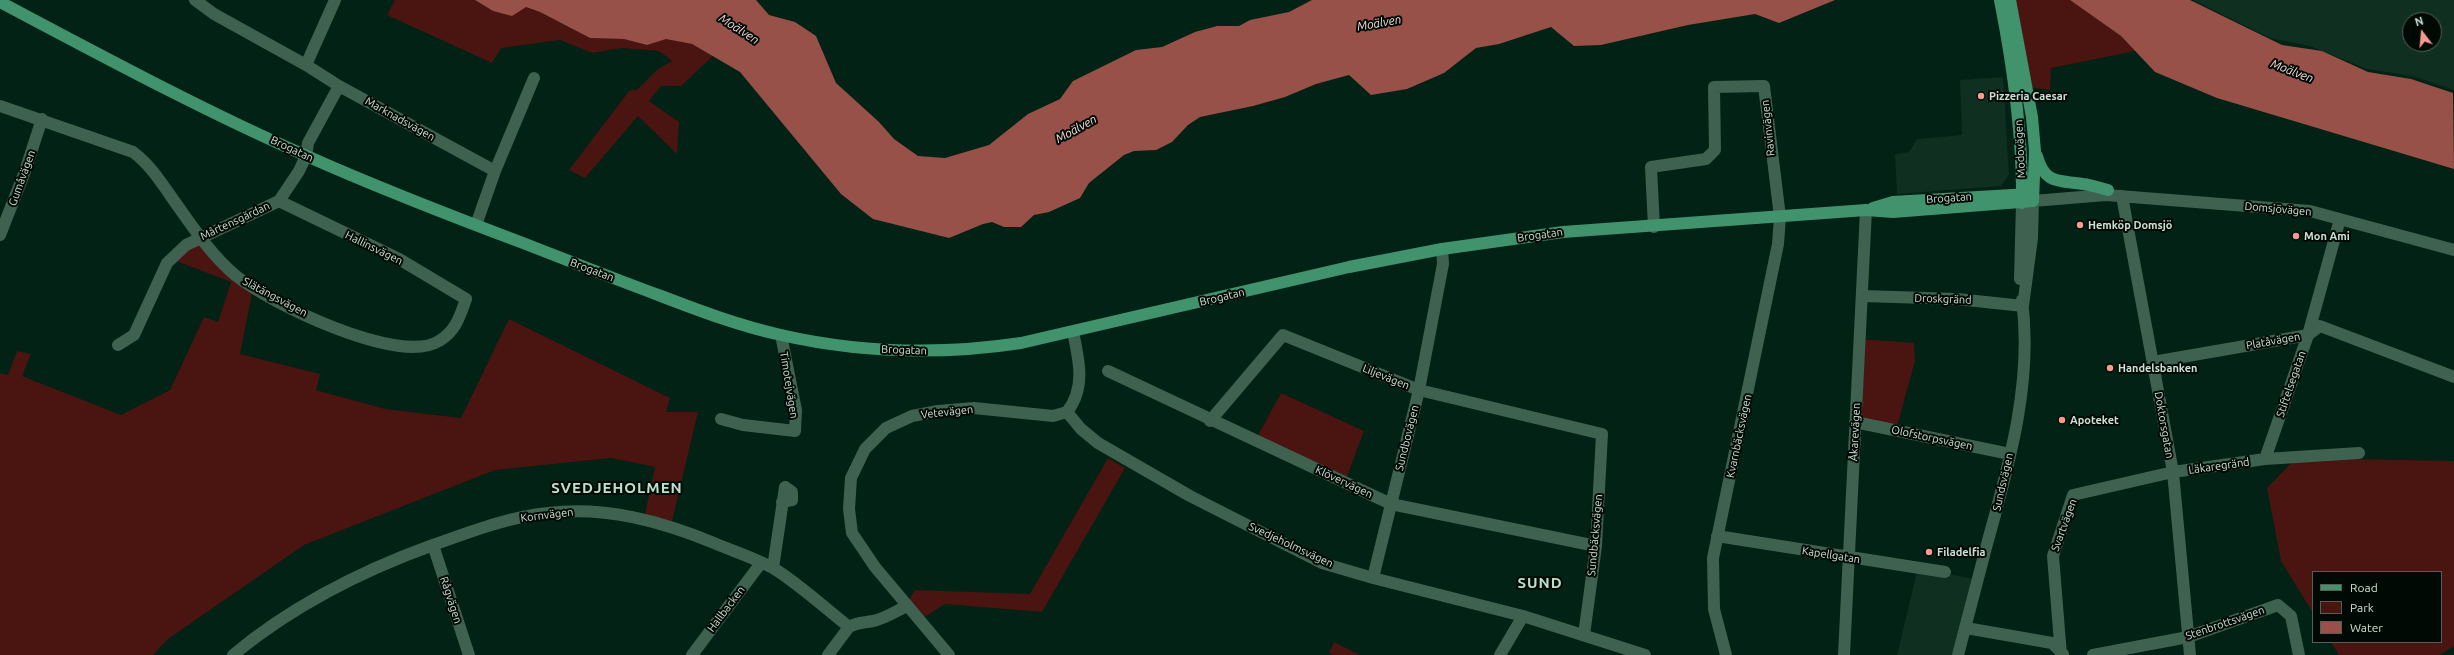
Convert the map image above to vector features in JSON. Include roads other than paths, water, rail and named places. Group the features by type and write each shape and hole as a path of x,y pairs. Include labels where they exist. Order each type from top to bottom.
{"main road":[{"name":"Modovägen","path":"2000,0 2010,48 2027,198"},
{"name":"Modovägen","path":"2010,0 2027,87 2035,151 2027,198"},
{"name":"Brogatan","path":"0,2 141,77 306,156 393,194 707,314 780,335 859,348 916,352 974,350 1073,332 1349,267 1442,249 1563,232 1654,227 1866,210 1893,212 2027,198"},
{"path":"2035,151 2040,168 2048,178 2065,184 2083,184 2108,190"}],"street":[{"name":"Marknadsvägen","path":"195,0 214,14 306,65 339,86 495,171"},
{"path":"306,65 335,0"},
{"path":"476,225 495,171 534,78"},
{"name":"Mårtensgärdan","path":"118,345 134,335 167,262 186,246 200,237 279,201 306,156 308,144 339,86"},
{"name":"Ravinvägen","path":"1654,227 1651,167 1706,159 1714,150 1714,87 1764,86 1780,217"},
{"name":"Slätängsvägen","path":"0,106 133,152 146,162 200,237 235,275 253,288 335,328 371,340 417,348 439,342 450,333 457,324 466,299"},
{"name":"Gumåvägen","path":"0,235 24,174 42,120"},
{"name":"Domsjövägen","path":"2027,198 2108,190 2122,196"},
{"name":"Domsjövägen","path":"2027,198 2106,195 2310,211 2454,250"},
{"name":"Doktorsgatan","path":"2122,196 2173,472 2190,655"},
{"name":"Sundsvägen","path":"1958,655 2010,454 2022,383 2023,306 2020,271 2027,198"},
{"name":"Hallinsvägen","path":"279,201 399,260 466,299"},
{"name":"Åkarevägen","path":"1844,655 1855,422 1863,296 1866,210"},
{"name":"Kvarnbäcksvägen","path":"1726,655 1714,608 1712,584 1713,558 1778,244 1780,217"},
{"name":"Stiftelsegatan","path":"2265,460 2308,335 2340,219"},
{"name":"Sundbovägen","path":"1373,578 1419,390 1443,264 1442,249"},
{"name":"Droskgränd","path":"1863,296 1964,300 2023,306"},
{"name":"Platåvägen","path":"2152,362 2308,335 2320,326 2454,377"},
{"path":"1067,412 1075,402 1080,386 1077,353 1073,332"},
{"name":"Timotejvägen","path":"721,419 749,426 795,432 796,410 780,335"},
{"name":"Liljevägen","path":"1210,421 1283,335 1419,390 1602,434"},
{"name":"Klövervägen","path":"1108,371 1210,421 1391,504 1596,546"},
{"name":"Vetevägen","path":"949,655 875,567 852,534 849,509 851,478 864,448 886,428 912,416 938,411 974,408 1053,416 1067,412"},
{"name":"Svedjeholmsvägen","path":"1067,412 1081,429 1098,443 1190,496 1322,563 1373,578 1523,616 1584,635 1636,654"},
{"name":"Olofstorpsvägen","path":"1855,422 2010,454"},
{"name":"Sundbäcksvägen","path":"1584,635 1596,546 1602,434"},
{"path":"2265,460 2358,453"},
{"name":"Läkaregränd","path":"2173,472 2265,460"},
{"name":"Svartvägen","path":"2062,654 2053,556 2073,495 2173,472"},
{"path":"773,568 782,502"},
{"name":"Kornvägen","path":"233,655 278,622 313,599 399,556 516,518 573,511 622,516 671,525 773,568 849,627"},
{"name":"Kapellgatan","path":"1717,536 1945,572"},
{"name":"Rågvägen","path":"433,545 465,654"},
{"name":"Hallbacken","path":"692,655 761,563"},
{"name":"Stenbrottsvägen","path":"2093,655 2188,637 2278,605 2291,616 2299,655"},
{"path":"828,655 849,627 859,622 872,621 888,616 907,606"},
{"path":"1500,655 1523,616"},
{"path":"1966,628 2052,643 2062,654"}],"water":[{"name":"Moälven","path":"475,0 756,0 769,15 795,22 816,36 836,83 879,122 894,139 918,156 945,158 989,145 1028,114 1060,99 1073,81 1136,50 1162,47 1195,32 1217,26 1239,26 1250,20 1289,12 1312,0 1835,0 1779,23 1755,14 1688,25 1601,45 1574,46 1551,27 1499,44 1476,48 1444,73 1407,89 1371,95 1349,75 1316,84 1285,97 1253,106 1200,117 1188,125 1172,142 1156,150 1134,151 1124,155 1089,183 1080,198 1049,212 1034,215 1021,227 1004,227 992,222 983,224 949,238 873,219 841,194 740,72 692,44 666,39 647,45 624,39 590,38 540,12 526,7 512,16 493,11"},
{"name":"Moälven","path":"2070,0 2190,0 2282,45 2322,51 2368,72 2411,79 2453,93 2454,169 2217,98 2155,72 2121,36"}],"place":[{"name":"Pizzeria Caesar","path":"1981,96"},
{"name":"Hemköp Domsjö","path":"2080,225"},
{"name":"Mon Ami","path":"2296,236"},
{"name":"Handelsbanken","path":"2110,368"},
{"name":"Apoteket","path":"2062,420"},
{"name":"Filadelfia","path":"1929,552"}],"district":[{"name":"SVEDJEHOLMEN","path":"617,488"},
{"name":"SUND","path":"1540,583"}]}
